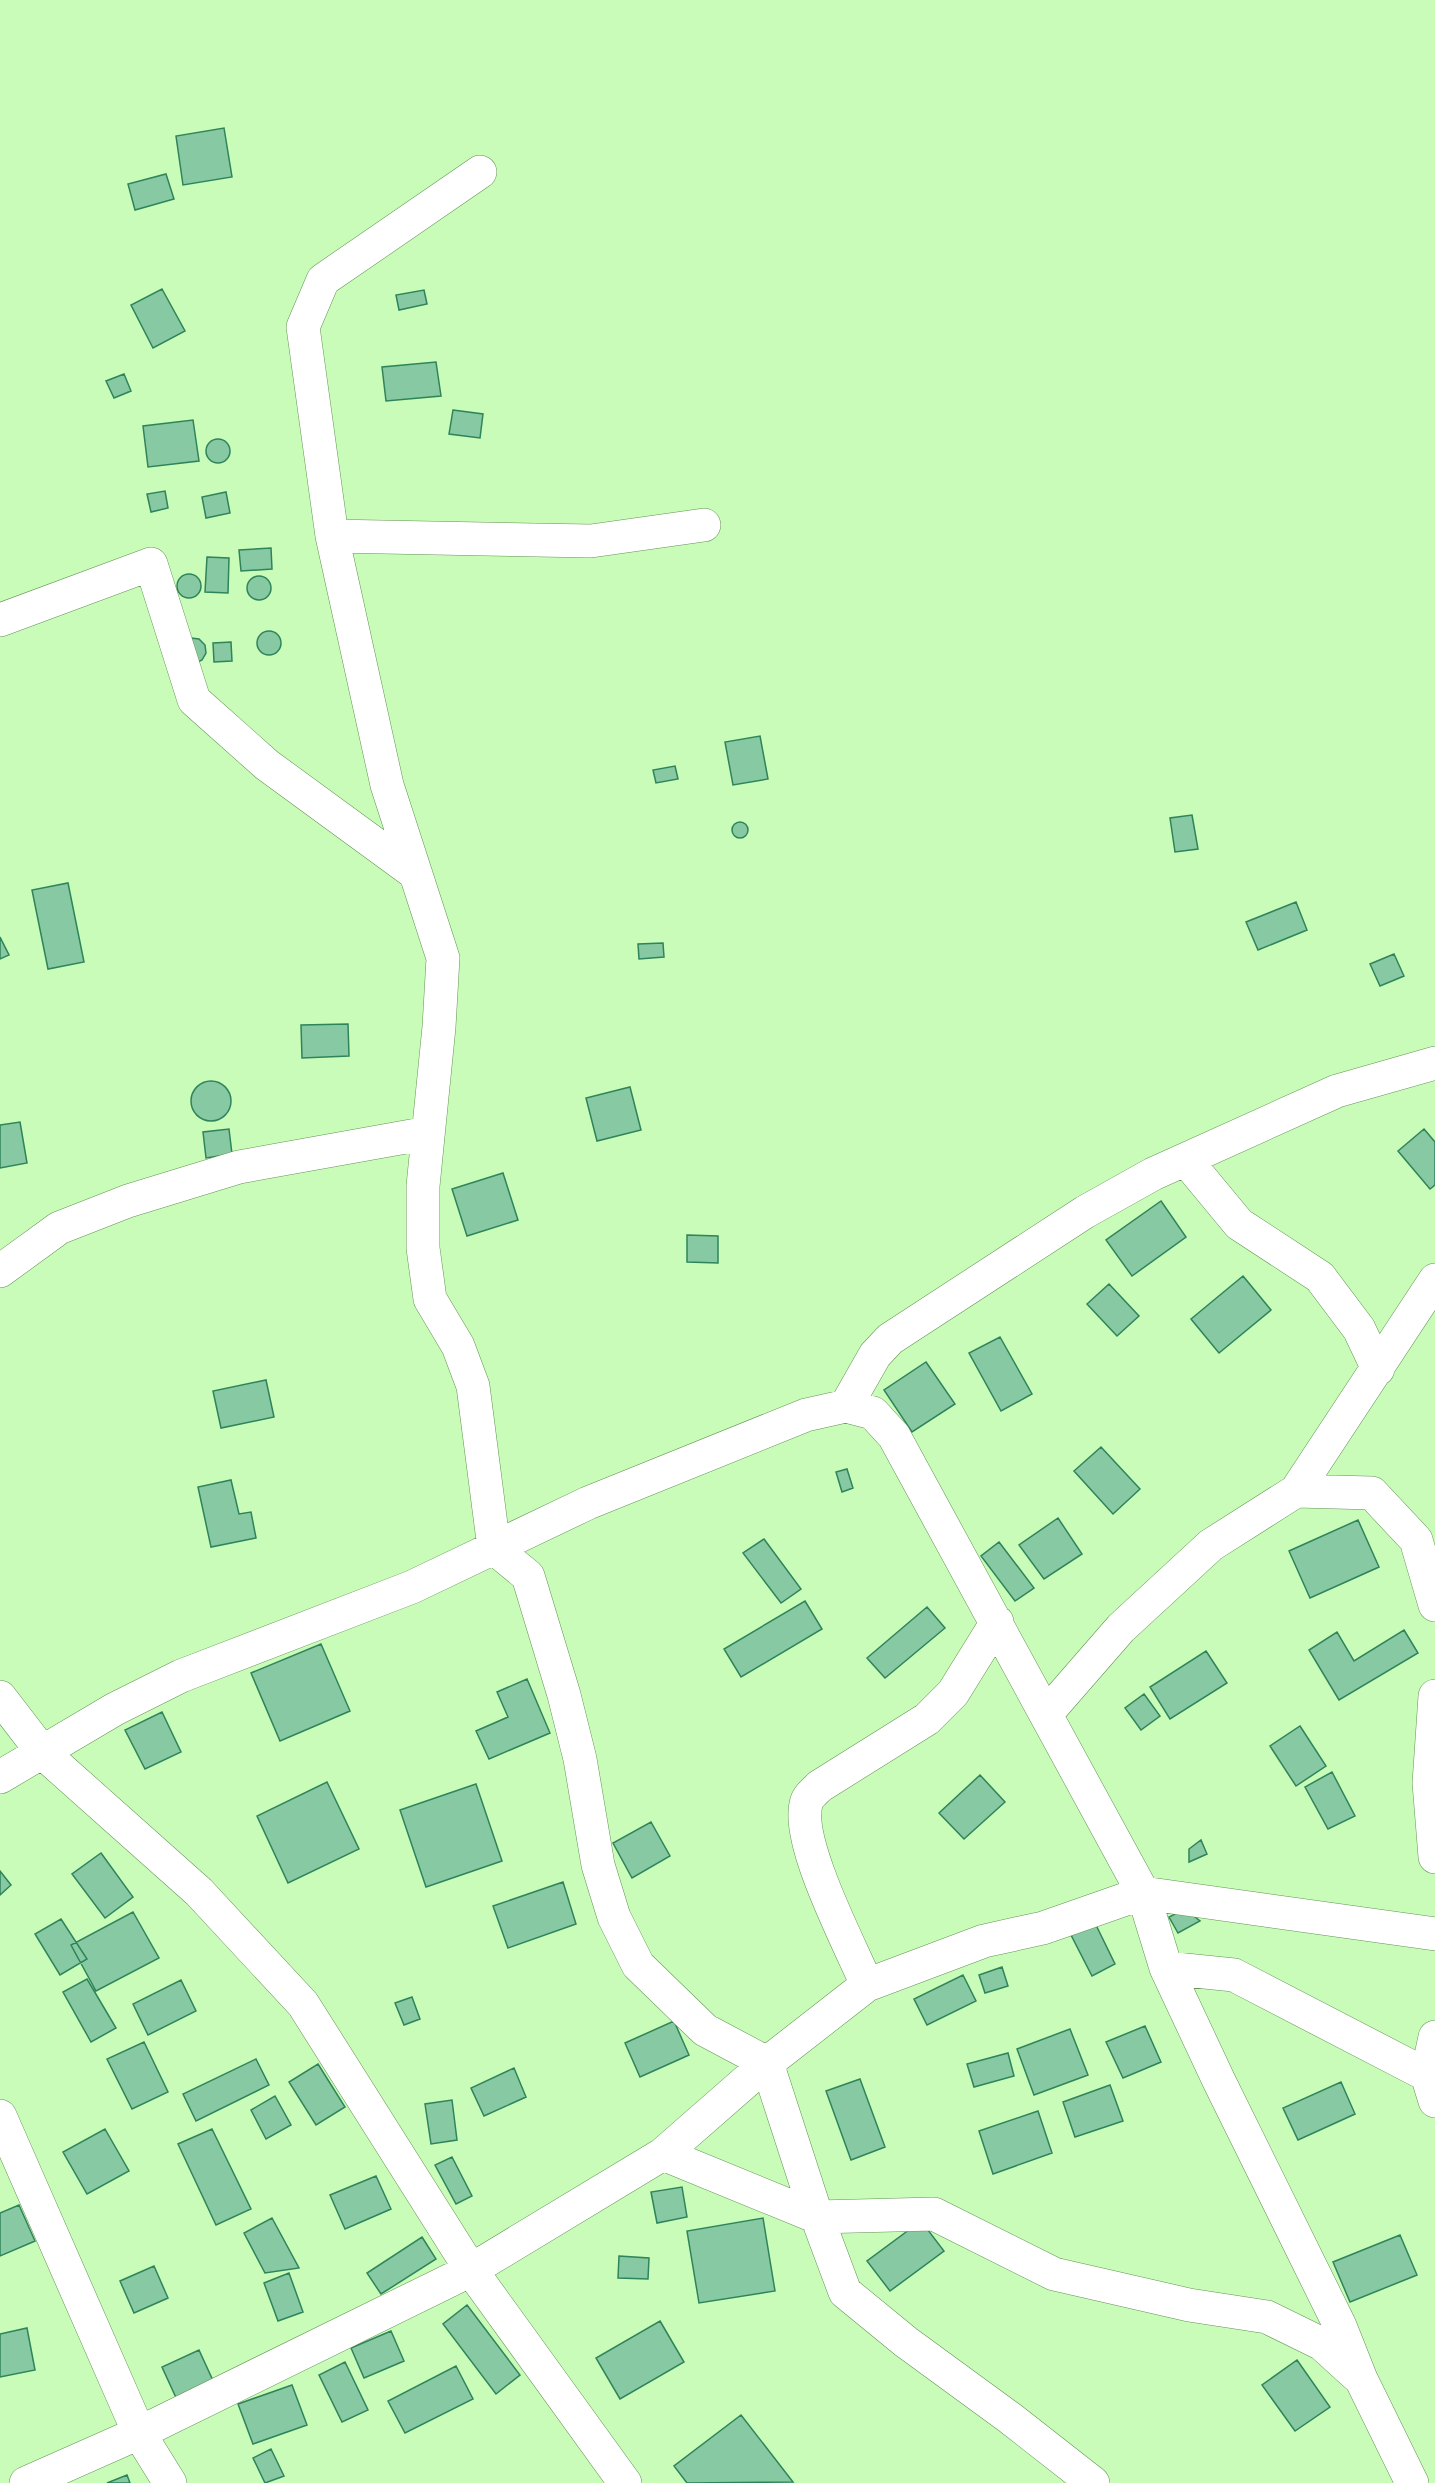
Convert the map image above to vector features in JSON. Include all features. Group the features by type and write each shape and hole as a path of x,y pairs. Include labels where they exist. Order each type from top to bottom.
{"street":[{"path":"480,172 323,280 303,327 332,536 387,785 443,958 423,1186 423,1248 430,1299 458,1346 473,1386 494,1548 528,1576 577,1748 598,1865 614,1917 638,1965 705,2030 767,2063 817,2217 845,2292 906,2342 1010,2418 1093,2483"},
{"path":"332,536 591,542 704,525"},
{"path":"0,620 151,564 194,700 267,765 416,874"},
{"path":"846,1406 875,1355 890,1339 1085,1212 1153,1174 1337,1091 1435,1063"},
{"path":"0,1271 59,1228 128,1201 239,1167 428,1133"},
{"path":"1186,1160 1239,1224 1320,1277 1359,1329 1378,1368"},
{"path":"1047,1713 1121,1628 1211,1545 1296,1491 1435,1280"},
{"path":"0,1777 115,1709 181,1676 412,1587 588,1503 806,1415 846,1406 873,1413 894,1436 1047,1713 1143,1893 1166,1968 1340,2326 1361,2379 1412,2483"},
{"path":"1296,1491 1372,1493 1425,1551 1435,1605"},
{"path":"867,1985 812,1854 804,1820 806,1801 820,1786 927,1719 953,1693 997,1622"},
{"path":"1435,1696 1429,1783 1435,1857"},
{"path":"0,1697 43,1753 199,1892 303,2004 471,2270 625,2483"},
{"path":"26,2483 139,2433 471,2270 663,2154 767,2063 867,1985 984,1941 1043,1928 1143,1893 1435,1934"},
{"path":"1166,1968 1234,1974 1431,2088 1435,2037"},
{"path":"0,2116 139,2433 170,2483"},
{"path":"663,2154 817,2217 934,2214 1054,2274 1189,2306 1267,2317 1322,2344 1361,2379"}],"building":[{"path":"224,128 232,177 183,185 176,136"},
{"path":"166,174 174,199 135,210 128,184"},
{"path":"162,289 185,331 153,348 131,305"},
{"path":"424,290 427,304 399,310 396,295"},
{"path":"436,362 441,396 386,401 382,367"},
{"path":"124,374 131,391 114,398 106,381"},
{"path":"453,410 483,414 480,438 449,434"},
{"path":"193,420 199,461 148,467 143,426"},
{"path":"218,439 227,442 230,451 227,460 218,463 209,460 206,451 209,442"},
{"path":"165,491 168,508 151,512 147,494"},
{"path":"226,492 230,513 206,518 202,497"},
{"path":"271,548 272,569 241,571 239,550"},
{"path":"207,557 229,558 228,593 205,592"},
{"path":"189,574 198,577 201,586 198,595 189,598 180,595 177,586 180,577"},
{"path":"259,576 268,579 271,588 268,597 259,600 250,597 247,588 250,579"},
{"path":"269,631 278,634 281,643 278,652 269,655 260,652 257,643 260,634"},
{"path":"191,638 199,639 205,645 206,653 198,662"},
{"path":"231,642 232,661 214,662 213,643"},
{"path":"760,736 768,779 733,785 725,742"},
{"path":"675,766 678,779 656,783 653,770"},
{"path":"1192,815 1198,849 1175,852 1170,818"},
{"path":"737,822 743,822 748,830 746,836 737,838 732,833 732,827"},
{"path":"68,883 84,962 48,969 32,890"},
{"path":"1296,902 1307,930 1258,950 1246,922"},
{"path":"0,937 9,955 0,959"},
{"path":"663,943 664,957 639,959 638,944"},
{"path":"1394,954 1404,976 1380,986 1370,964"},
{"path":"348,1024 349,1056 302,1058 301,1025"},
{"path":"211,1081 219,1082 225,1087 230,1093 230,1109 225,1115 219,1120 211,1121 203,1120 197,1115 192,1109 191,1101 192,1093 197,1087 203,1082"},
{"path":"630,1087 641,1130 597,1141 586,1098"},
{"path":"20,1122 27,1163 0,1168 0,1125"},
{"path":"229,1129 232,1154 206,1158 203,1132"},
{"path":"1424,1129 1435,1142 1435,1185 1430,1189 1398,1151"},
{"path":"503,1173 518,1220 467,1236 452,1189"},
{"path":"1161,1201 1186,1237 1132,1276 1106,1240"},
{"path":"687,1235 718,1236 718,1263 687,1262"},
{"path":"1243,1276 1271,1310 1219,1353 1191,1319"},
{"path":"1109,1284 1139,1316 1117,1336 1087,1304"},
{"path":"1000,1337 1032,1394 1001,1411 969,1353"},
{"path":"926,1362 955,1404 912,1432 884,1390"},
{"path":"266,1380 274,1417 221,1428 213,1391"},
{"path":"1101,1447 1140,1489 1113,1514 1074,1471"},
{"path":"847,1469 853,1488 842,1492 836,1472"},
{"path":"231,1480 239,1514 251,1512 256,1538 211,1547 198,1487"},
{"path":"1058,1518 1082,1554 1044,1579 1019,1545"},
{"path":"1358,1520 1379,1567 1310,1598 1289,1551"},
{"path":"764,1539 801,1589 781,1603 743,1553"},
{"path":"999,1542 1034,1588 1015,1601 981,1556"},
{"path":"805,1601 822,1629 741,1677 724,1649"},
{"path":"927,1607 945,1628 885,1678 867,1658"},
{"path":"1404,1630 1418,1653 1339,1700 1309,1650 1337,1632 1354,1661"},
{"path":"321,1644 350,1711 280,1741 251,1673"},
{"path":"1206,1651 1227,1683 1170,1719 1150,1687"},
{"path":"527,1679 550,1733 489,1759 476,1731 508,1717 497,1692"},
{"path":"1144,1694 1160,1716 1141,1730 1125,1708"},
{"path":"162,1712 181,1752 145,1769 125,1730"},
{"path":"1300,1726 1326,1766 1296,1786 1270,1746"},
{"path":"1332,1772 1355,1816 1328,1829 1305,1787"},
{"path":"980,1775 1005,1802 964,1839 939,1813"},
{"path":"327,1782 359,1849 288,1883 257,1816"},
{"path":"476,1784 502,1861 426,1887 400,1810"},
{"path":"651,1822 670,1856 632,1878 613,1843"},
{"path":"1201,1840 1207,1854 1189,1862 1189,1849"},
{"path":"101,1853 133,1897 105,1918 72,1874"},
{"path":"0,1871 11,1885 0,1895"},
{"path":"563,1882 576,1924 508,1948 493,1906"},
{"path":"1185,1909 1200,1921 1178,1933 1169,1917"},
{"path":"133,1912 159,1958 96,1991 71,1945"},
{"path":"61,1919 87,1959 60,1975 35,1934"},
{"path":"1095,1923 1115,1964 1092,1976 1071,1935"},
{"path":"1002,1967 1008,1986 985,1993 979,1975"},
{"path":"963,1975 976,2001 927,2025 914,1999"},
{"path":"87,1979 116,2028 91,2042 63,1992"},
{"path":"181,1980 196,2011 148,2035 133,2004"},
{"path":"412,1997 420,2019 404,2025 395,2003"},
{"path":"674,2021 689,2055 640,2077 625,2043"},
{"path":"1145,2026 1161,2062 1123,2078 1106,2042"},
{"path":"1070,2029 1088,2075 1034,2095 1017,2049"},
{"path":"144,2042 168,2092 132,2109 107,2059"},
{"path":"1008,2053 1014,2076 974,2087 967,2064"},
{"path":"256,2059 269,2085 196,2121 183,2094"},
{"path":"318,2064 345,2107 316,2125 289,2082"},
{"path":"514,2068 526,2097 484,2116 471,2088"},
{"path":"860,2079 885,2147 851,2160 826,2091"},
{"path":"1341,2082 1355,2114 1298,2140 1283,2108"},
{"path":"1110,2085 1123,2121 1075,2137 1063,2102"},
{"path":"275,2096 291,2125 266,2139 251,2110"},
{"path":"452,2100 457,2140 431,2144 425,2104"},
{"path":"1038,2111 1052,2153 993,2174 979,2131"},
{"path":"105,2129 129,2171 87,2194 63,2152"},
{"path":"212,2129 251,2209 216,2225 178,2144"},
{"path":"452,2157 472,2196 456,2204 435,2165"},
{"path":"376,2176 391,2209 345,2229 330,2195"},
{"path":"682,2187 687,2217 657,2223 651,2192"},
{"path":"19,2205 35,2241 0,2256 0,2213"},
{"path":"272,2218 299,2268 265,2273 244,2233"},
{"path":"763,2218 775,2291 699,2303 687,2231"},
{"path":"921,2221 944,2251 890,2291 867,2261"},
{"path":"1400,2235 1417,2275 1350,2302 1333,2262"},
{"path":"422,2237 436,2259 381,2294 367,2273"},
{"path":"619,2256 649,2258 648,2279 618,2278"},
{"path":"154,2266 168,2298 134,2313 120,2281"},
{"path":"289,2273 303,2312 278,2321 264,2283"},
{"path":"467,2305 520,2375 496,2394 443,2324"},
{"path":"660,2321 684,2362 620,2399 596,2358"},
{"path":"27,2328 35,2370 0,2377 0,2334"},
{"path":"391,2331 404,2361 364,2378 351,2348"},
{"path":"199,2350 215,2385 178,2402 162,2367"},
{"path":"1297,2360 1330,2407 1295,2431 1262,2385"},
{"path":"345,2362 368,2410 342,2422 319,2375"},
{"path":"456,2366 473,2399 405,2433 388,2401"},
{"path":"292,2385 307,2425 253,2444 238,2404"},
{"path":"741,2415 793,2482 687,2483 674,2466"},
{"path":"271,2449 284,2476 265,2483 253,2458"},
{"path":"127,2475 130,2483 107,2483"}]}
